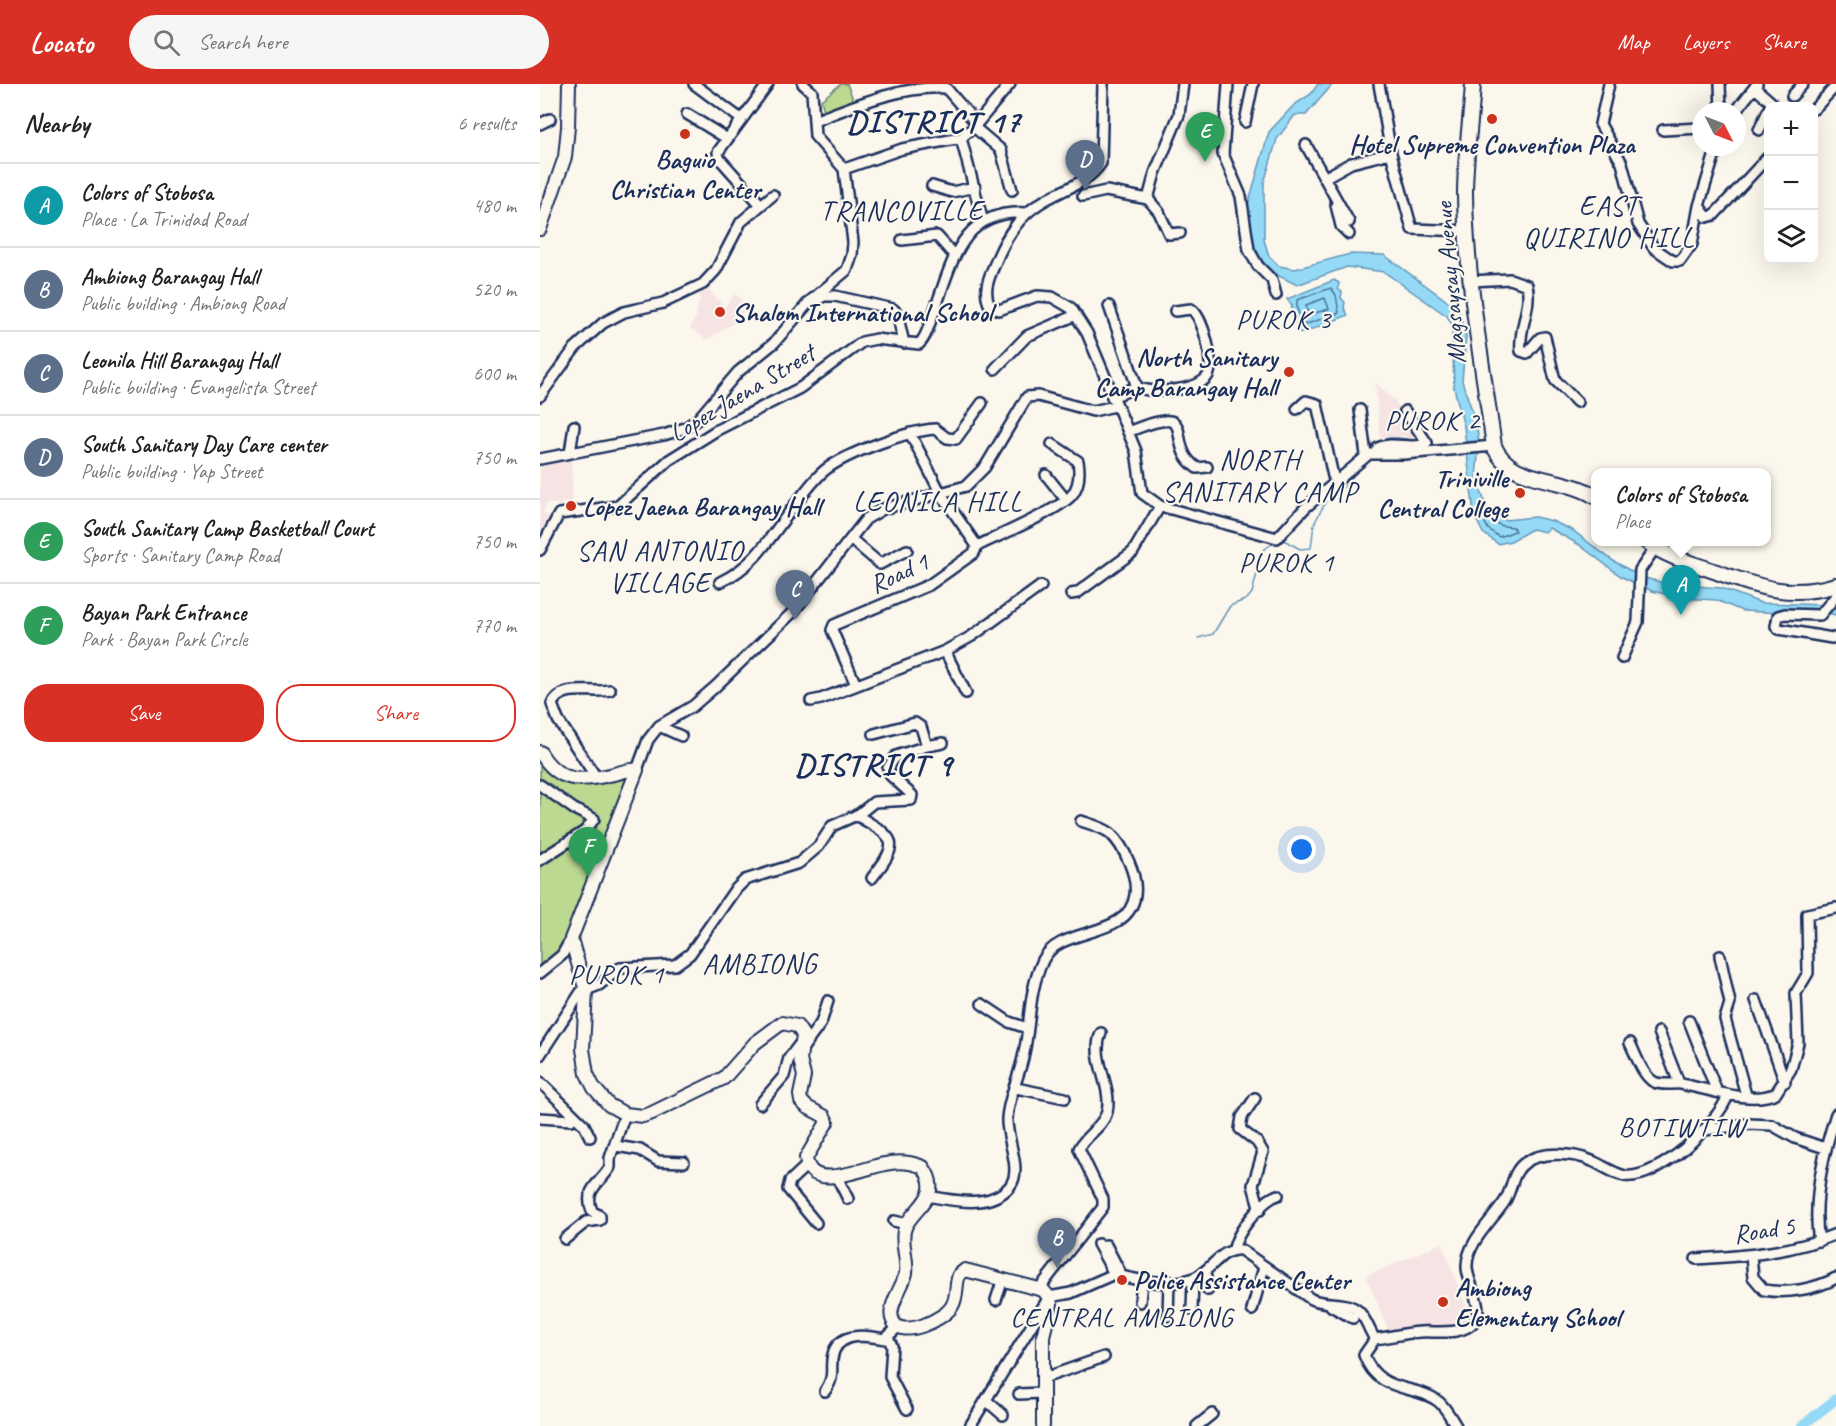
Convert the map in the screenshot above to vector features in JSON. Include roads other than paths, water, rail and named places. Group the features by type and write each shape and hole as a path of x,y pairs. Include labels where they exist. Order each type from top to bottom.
{"highway":[{"name":"Magsaysay Avenue","path":"1473,84 1465,192 1470,281 1487,448 1512,470 1576,487 1591,494"},
{"path":"1653,546 1681,560 1767,589 1799,592 1836,585"}],"main road":[{"path":"540,230 565,157 568,84"},
{"path":"540,752 553,769 565,777 596,777 616,774 636,776 571,939 586,991 583,1049 587,1074 600,1097 625,1114 643,1116 652,1113 717,1083 755,1043 782,1023 797,1026 802,1035 804,1076 801,1101 824,1116 827,1122 808,1152 807,1165 828,1176 893,1162 919,1165 924,1168 928,1177 928,1196 903,1233 906,1273 891,1314 898,1327 910,1329 945,1315 954,1303 957,1278 962,1271 970,1270 1039,1288 1049,1297 1051,1304 1043,1336 1043,1426"}],"street":[{"path":"694,84 741,119"},
{"path":"761,205 718,158 718,152 726,138 768,84"},
{"path":"540,459 664,435 685,428 706,411 738,372 774,343 809,302 847,270 852,255 852,231 844,169 821,146 815,136 812,93 803,84"},
{"path":"844,169 902,149 961,138 976,126 1010,84"},
{"path":"1103,84 1101,163 1087,178 1037,204 1026,213 1005,240 991,274 987,299 992,308 1002,310 1030,298 1044,296 1062,301 1076,315 1087,333 1128,432 1138,460 1142,493 1160,506 1277,538 1306,507 1335,485 1366,455 1377,452 1411,453 1487,448"},
{"path":"1148,199 1155,173 1179,115 1183,84"},
{"path":"1228,84 1223,154 1241,196 1249,250 1258,266 1272,280 1276,295"},
{"path":"1245,122 1253,84"},
{"path":"1379,84 1391,153 1412,229 1467,231"},
{"path":"1609,84 1600,124 1622,163 1638,224 1644,237 1673,261 1680,261 1692,244 1699,206 1714,156"},
{"path":"1719,84 1720,102"},
{"path":"1792,96 1803,84"},
{"path":"1743,102 1756,86 1771,102"},
{"path":"1818,104 1833,86"},
{"path":"814,121 873,99 938,87 946,88 976,126 1001,150 1012,190"},
{"path":"687,114 726,138"},
{"path":"540,124 550,119"},
{"path":"1760,130 1764,120"},
{"path":"1663,130 1692,128"},
{"path":"961,138 983,222"},
{"path":"1306,145 1349,222"},
{"path":"1324,178 1351,163 1391,153"},
{"path":"1699,206 1707,218 1714,215 1764,160"},
{"path":"932,186 952,192 975,187"},
{"path":"1083,196 1106,191 1148,199 1160,212 1169,234 1180,233"},
{"path":"540,396 575,348 603,323 624,312 663,303 703,284 716,270 741,222 773,195"},
{"path":"1335,200 1341,226 1348,234"},
{"path":"809,302 828,295 894,309 904,343 914,346 923,341 954,255 983,222 997,214 1026,213"},
{"path":"902,240 937,236 954,255"},
{"path":"1470,281 1510,279 1527,285 1529,295 1520,334 1521,351 1527,353 1540,338 1545,338 1548,343 1554,380 1577,402"},
{"path":"1109,306 1137,387"},
{"path":"636,776 648,740 659,726 693,706 810,594 851,539 874,513 959,490 978,475 1027,397 1038,396 1093,411 1137,387 1157,392 1200,382 1208,377 1212,367 1201,319 1191,309 1175,311"},
{"path":"995,369 1027,336 1076,315"},
{"name":"Lopez Jaena Street","path":"540,550 559,514 618,506 669,460 717,430 800,388 861,342 876,339 904,343"},
{"path":"1297,409 1306,401 1317,404 1335,485"},
{"path":"720,582 738,573 762,550 796,503 824,471 862,452 910,433 935,429 947,438 956,439 982,403"},
{"path":"1360,410 1366,455"},
{"path":"1377,452 1378,448 1389,444 1423,444 1405,411"},
{"path":"1128,432 1164,420 1175,422 1179,426 1184,455 1197,468 1207,467"},
{"path":"570,453 574,426"},
{"path":"910,433 941,494 977,546 1066,500 1077,484 1080,473 1078,461 1052,444"},
{"path":"1046,475 1066,500"},
{"path":"1071,594 1077,593 1133,552 1160,506"},
{"path":"851,539 880,564 907,550"},
{"name":"Road 1","path":"856,685 834,639 831,630 834,625 929,585 974,553 977,546"},
{"path":"1622,658 1638,622 1640,570 1651,546"},
{"path":"811,700 856,685 948,648 972,636 1041,586"},
{"path":"1833,638 1785,631 1776,626 1777,618 1781,614 1818,616 1836,596"},
{"path":"948,648 961,635 1007,603"},
{"path":"948,648 966,693"},
{"path":"596,777 558,720 552,704 555,697 564,692 610,690"},
{"path":"874,734 915,723 921,727 927,746"},
{"path":"659,726 681,736"},
{"path":"540,1055 581,992 599,985 620,968 665,966 681,962 739,884 756,875 799,862 819,846 832,826 856,815 879,800 910,801 912,795 891,776 890,763 896,756 943,743"},
{"path":"540,786 574,809 594,819 585,831 540,860"},
{"path":"856,815 884,831 892,848 872,878"},
{"path":"928,1196 972,1202 996,1197 1009,1187 1015,1173 1007,1120 1024,1052 1031,995 1044,959 1059,944 1119,920 1134,902 1136,884 1130,865 1118,843 1104,829 1081,821"},
{"path":"1630,1043 1640,1064 1652,1081 1660,1084 1679,1083 1728,1095 1770,1096 1785,1082 1798,1043 1796,993 1809,968 1808,914 1836,908"},
{"path":"540,973 562,955 571,939"},
{"path":"1720,956 1730,1003 1725,1019 1746,1095"},
{"path":"1756,1000 1785,1082"},
{"path":"760,1104 784,1076 789,1058 821,1023 828,1001"},
{"path":"982,1004 1009,1022 1027,1028"},
{"path":"1689,1021 1717,1092"},
{"path":"1659,1032 1679,1083"},
{"path":"1039,1288 1103,1207 1103,1199 1079,1149 1104,1119 1107,1108 1096,1046 1101,1033"},
{"path":"540,1082 584,1125 591,1137"},
{"path":"1016,1088 1065,1098"},
{"path":"1456,1426 1438,1401 1396,1387 1367,1364 1364,1355 1375,1339 1420,1332 1458,1330 1473,1324 1477,1304 1468,1277 1467,1259 1504,1202 1514,1174 1525,1162 1542,1155 1575,1156 1624,1176 1634,1175 1670,1159 1705,1130 1720,1112 1728,1095"},
{"path":"1255,1098 1240,1124 1240,1129 1257,1142 1263,1152 1253,1185 1260,1210"},
{"path":"541,1119 556,1112 560,1106"},
{"path":"565,1239 581,1224 599,1221 601,1217 592,1211 588,1199 596,1182 610,1167 610,1158 616,1146 625,1114"},
{"path":"1818,1241 1825,1148 1836,1114"},
{"path":"541,1119 571,1120"},
{"path":"1705,1130 1748,1124 1772,1125 1795,1138 1825,1148"},
{"path":"616,1146 640,1150 658,1161 684,1162"},
{"path":"807,1165 790,1181 789,1189 816,1223"},
{"path":"828,1176 848,1199"},
{"path":"970,1426 1049,1297 1071,1293 1118,1275 1142,1281 1193,1278 1205,1272 1234,1249 1240,1233 1271,1198 1278,1195"},
{"path":"894,1221 907,1224"},
{"name":"Road 5","path":"1696,1259 1751,1256 1818,1241 1836,1234"},
{"path":"1102,1245 1118,1275"},
{"path":"1234,1249 1241,1250 1311,1299 1329,1305 1353,1318"},
{"path":"1751,1256 1753,1277 1764,1290 1815,1287 1836,1278"},
{"path":"1252,1310 1264,1267"},
{"path":"1205,1272 1208,1290"},
{"path":"1192,1310 1193,1278"},
{"path":"996,1300 1004,1279"},
{"path":"1140,1302 1142,1281"},
{"path":"1168,1316 1169,1281"},
{"path":"1329,1305 1348,1304 1355,1308 1375,1339"},
{"path":"825,1391 833,1378 834,1352 839,1344 852,1337 868,1335 885,1339 898,1327"},
{"path":"888,1337 892,1346 890,1377 906,1409"},
{"path":"1044,1378 1104,1357"},
{"path":"1019,1394 1043,1393"},
{"path":"987,1401 1003,1415"},
{"path":"1197,1426 1212,1414"},
{"path":"976,1417 984,1425"}],"water":[{"path":"1318,84 1333,84 1306,115 1295,115 1277,139 1264,183 1264,240 1269,256 1279,266 1295,269 1350,254 1384,255 1458,309 1466,336 1462,381 1476,422 1479,443 1476,478 1489,513 1505,520 1535,517 1552,521 1572,530 1591,546 1641,577 1668,584 1721,588 1761,603 1830,605 1836,608 1836,615 1811,609 1783,613 1742,611 1716,600 1682,598 1652,591 1622,577 1578,544 1549,528 1545,532 1532,529 1511,541 1498,544 1483,533 1474,515 1464,427 1454,388 1452,325 1447,316 1384,272 1347,267 1297,285 1267,270 1254,248 1248,205 1269,132 1294,105 1311,94"},
{"path":"1334,280 1339,283 1338,289 1342,292 1341,298 1345,302 1344,308 1348,315 1303,333 1298,332 1298,325 1293,321 1295,316 1290,312 1292,306 1287,299"}],"waterway":[{"path":"1379,442 1388,438 1419,442"},
{"path":"1432,456 1468,455"},
{"path":"1280,541 1284,540 1300,549 1311,548 1314,524 1326,501 1346,485 1360,467"},
{"path":"1198,638 1213,634 1230,606 1247,599 1252,593 1263,550 1275,542"},
{"path":"1802,1426 1836,1399"}],"place":[{"name":"Hotel Supreme Convention Plaza","path":"1492,119"},
{"name":"Baguio Christian Center","path":"685,134"},
{"name":"South Sanitary Camp Basketball Court","path":"1205,162"},
{"name":"South Sanitary Day Care center","path":"1085,190"},
{"name":"Shalom International School","path":"720,312"},
{"name":"North Sanitary Camp Barangay Hall","path":"1289,372"},
{"name":"Triniville Central College","path":"1520,493"},
{"name":"Lopez Jaena Barangay Hall","path":"571,506"},
{"name":"Colors of Stobosa","path":"1681,615"},
{"name":"Leonila Hill Barangay Hall","path":"795,620"},
{"name":"Bayan Park Entrance","path":"588,877"},
{"name":"Ambiong Barangay Hall","path":"1057,1268"},
{"name":"Police Assistance Center","path":"1122,1280"},
{"name":"Ambiong Elementary School","path":"1443,1302"}],"district":[{"name":"DISTRICT 17","path":"934,121"},
{"name":"TRANCOVILLE","path":"902,210"},
{"name":"EAST QUIRINO HILL","path":"1609,221"},
{"name":"PUROK 3","path":"1284,319"},
{"name":"PUROK 2","path":"1433,420"},
{"name":"NORTH SANITARY CAMP","path":"1260,475"},
{"name":"LEONILA HILL","path":"938,501"},
{"name":"PUROK 1","path":"1287,562"},
{"name":"SAN ANTONIO VILLAGE","path":"660,566"},
{"name":"DISTRICT 9","path":"874,764"},
{"name":"AMBIONG","path":"760,963"},
{"name":"PUROK 1","path":"617,974"},
{"name":"BOTIWTIW","path":"1682,1127"},
{"name":"CENTRAL AMBIONG","path":"1122,1317"}]}
